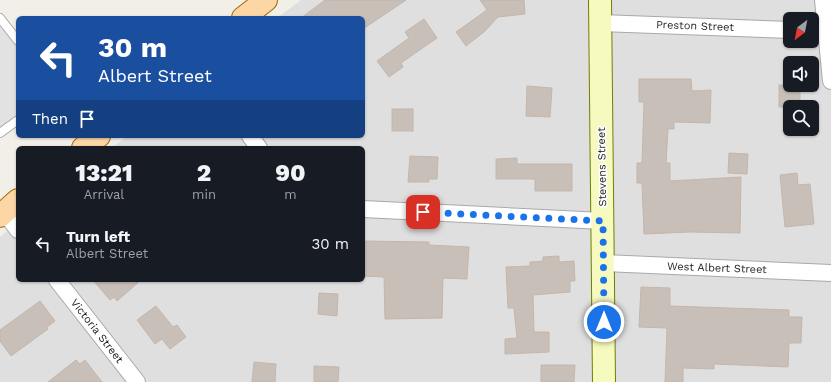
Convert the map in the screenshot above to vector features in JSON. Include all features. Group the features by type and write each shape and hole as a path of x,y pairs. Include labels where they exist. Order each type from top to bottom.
{"main road":[{"path":"246,16 266,0"},
{"name":"Stevens Street","path":"600,0 604,263 604,382"},
{"path":"86,146 96,138"}],"street":[{"path":"823,0 819,31 831,81"},
{"name":"Preston Street","path":"600,22 783,30"},
{"path":"7,209 16,226"},
{"path":"365,209 603,221"},
{"name":"West Albert Street","path":"604,263 831,273"},
{"name":"Victoria Street","path":"59,282 137,382"}],"lane":[{"path":"0,18 16,39"},
{"path":"0,134 16,122"}],"shaded area":[{"path":"301,0 831,0 831,382 0,382 0,237 16,224 16,282 365,282 365,146 114,146 124,138 365,138 365,16 280,16"},
{"path":"0,18 16,38 16,121 0,133"}],"building":[{"path":"325,0 406,0 365,28 365,16 304,16"},
{"path":"480,0 524,0 525,14 498,17 484,32 466,46 456,32 487,10"},
{"path":"424,19 437,38 401,63 403,67 389,77 377,61 409,38 405,32"},
{"path":"639,79 691,79 692,91 711,90 710,123 674,122 674,129 668,129 666,163 670,163 670,181 741,177 740,233 690,232 644,234 642,183 637,183 637,163 642,163 644,102 639,102"},
{"path":"779,85 783,85 783,92 800,92 800,100 783,100 783,107 779,107"},
{"path":"527,86 552,88 550,117 526,116"},
{"path":"392,109 413,109 413,131 392,131"},
{"path":"729,153 748,154 747,174 728,173"},
{"path":"410,156 438,157 437,179 429,179 429,182 408,182"},
{"path":"517,158 517,164 572,164 572,191 535,191 535,179 496,179 496,159"},
{"path":"797,173 798,185 810,184 814,224 785,227 780,175"},
{"path":"365,241 429,242 429,245 469,247 467,279 443,278 442,318 385,319 384,277 365,276"},
{"path":"559,256 559,262 574,261 575,281 570,281 570,292 533,295 534,332 549,332 549,352 505,354 505,339 517,338 514,308 508,308 506,267 530,266 530,262 543,261 543,257"},
{"path":"95,282 139,282 117,301 114,297 110,300"},
{"path":"641,287 670,288 670,306 789,310 789,317 802,317 801,343 789,343 788,367 714,364 714,369 683,368 683,382 665,382 667,328 639,327"},
{"path":"319,293 338,294 337,316 318,314"},
{"path":"40,301 55,321 47,327 48,329 11,356 0,341 0,330"},
{"path":"156,306 173,327 177,325 186,337 170,349 162,339 155,344 137,320"},
{"path":"76,360 80,364 85,360 102,382 48,382"},
{"path":"254,362 276,364 275,382 252,382"},
{"path":"541,365 575,365 574,382 541,382"},
{"path":"314,366 339,367 338,382 314,382"}],"route":[{"path":"423,212 603,221 604,322"}]}
